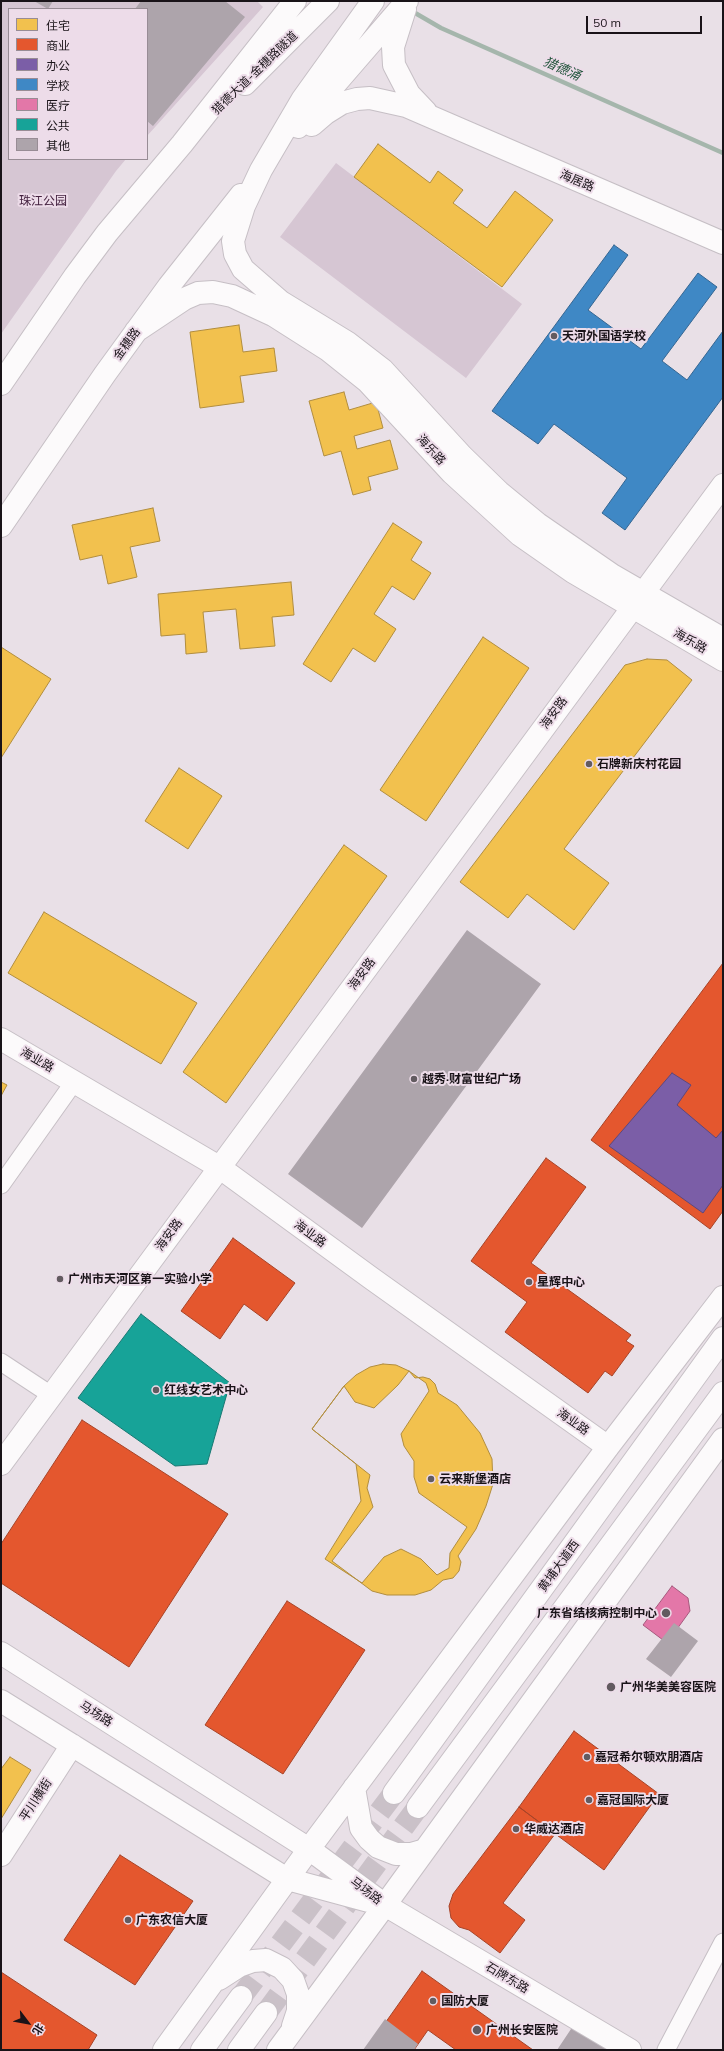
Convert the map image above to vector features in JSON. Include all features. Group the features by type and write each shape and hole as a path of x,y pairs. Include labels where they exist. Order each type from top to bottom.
{"main road":[{"name":"猎德大道-金穗路隧道","path":"182,144 328,1"},
{"path":"261,170 302,100 373,1"},
{"path":"261,170 408,1"},
{"path":"408,1 394,47 394,65 409,94 432,116"},
{"path":"1,384 75,276 107,233 182,144 292,5"},
{"path":"261,170 326,113 342,103 370,98 406,106 432,116"},
{"name":"海居路","path":"432,116 511,153 723,243"},
{"name":"金穗路","path":"1,526 136,331 261,170"},
{"name":"海乐路","path":"261,170 244,206 233,241 235,254 243,269 281,302 348,343 379,366 401,387 462,456 499,492 538,524 606,570 638,600 723,660"},
{"name":"海乐路","path":"136,331 184,299 198,293 213,292 232,296 274,315 328,350 368,382 452,473 520,535 573,572 723,639"},
{"name":"海安路","path":"1,1464 723,485"},
{"name":"海业路","path":"1,1039 219,1167 371,1278 608,1447"},
{"path":"164,2050 354,1788 608,1447 723,1298"},
{"name":"黄埔大道西","path":"394,1793 723,1338"},
{"path":"418,1807 723,1393"},
{"path":"278,2050 385,1906 723,1439"},
{"name":"马场路","path":"1,1653 309,1849 385,1906"},
{"name":"马场路","path":"1,1701 287,1879 385,1906"},
{"name":"平川横街","path":"1,1855 72,1745"},
{"path":"354,1788 361,1828 378,1847 396,1854 411,1854 425,1850"},
{"name":"石牌东路","path":"385,1906 630,2050"},
{"path":"212,1984 239,1966 253,1961 266,1960 282,1968 293,1980 298,1994 298,2010 291,2033"},
{"path":"202,2050 241,1997"},
{"path":"239,2050 266,2013"}],"street":[{"path":"1,1184 74,1082"},
{"path":"1,1362 51,1395"},
{"path":"666,2050 723,1942"}],"green space":[{"name":"珠江公园","path":"1,1 257,1 263,7 148,135 148,8 8,8 8,160 125,160 1,334"},
{"path":"336,163 522,304 466,378 280,237"}],"building: 住宅":[{"path":"378,144 430,183 438,171 463,190 453,203 487,228 515,191 553,220 502,287 354,177"},
{"path":"239,325 243,352 274,348 277,371 240,376 244,402 200,408 190,332"},
{"path":"344,392 349,410 376,402 383,428 354,436 357,449 390,440 398,469 368,477 371,490 353,495 341,451 324,456 309,401"},
{"path":"153,508 160,541 130,547 137,577 108,584 102,555 80,560 72,525"},
{"path":"393,523 422,542 411,560 431,573 414,600 392,586 374,614 396,629 375,662 353,648 331,682 303,664"},
{"path":"291,582 294,615 272,617 275,646 240,649 236,609 203,612 207,652 186,654 185,634 161,636 158,594"},
{"path":"483,637 529,668 426,821 380,790"},
{"path":"1,647 51,679 1,758"},
{"name":"石牌新庆村花园","path":"647,659 667,660 692,680 564,849 609,883 574,930 527,894 508,918 460,882 625,665"},
{"path":"179,768 222,796 188,849 145,821"},
{"path":"344,845 387,876 226,1103 183,1072"},
{"path":"44,912 197,1003 161,1064 8,973"},
{"path":"1,1082 7,1085 1,1096"},
{"name":"云来斯堡酒店","path":"383,1364 396,1365 409,1371 415,1378 423,1377 430,1379 435,1384 438,1393 457,1405 480,1433 492,1459 493,1484 486,1506 476,1529 458,1556 461,1562 459,1571 453,1578 443,1580 431,1590 415,1595 387,1595 372,1591 332,1561 373,1507 367,1488 370,1475 312,1429 344,1386 356,1375 370,1367"},
{"name":"云来斯堡酒店","path":"409,1371 426,1383 429,1391 401,1434 404,1446 414,1461 414,1477 419,1493 467,1527 450,1553 449,1568 437,1575 421,1559 401,1549 384,1557 362,1583 325,1559 361,1501 356,1464 312,1429 344,1386 355,1402 374,1408 398,1385"},
{"path":"10,1757 31,1770 1,1819 1,1769"}],"building: 商业":[{"path":"723,963 723,1211 710,1229 591,1140"},
{"name":"星辉中心","path":"546,1158 586,1187 531,1263 631,1335 626,1341 634,1346 612,1376 605,1371 588,1393 505,1332 527,1302 471,1261"},
{"path":"233,1238 295,1283 267,1321 244,1304 220,1339 181,1311"},
{"path":"82,1420 228,1514 129,1667 1,1583 1,1544"},
{"path":"287,1601 365,1650 283,1774 205,1725"},
{"name":"嘉冠国际大厦","path":"574,1731 659,1794 604,1870 519,1807"},
{"path":"519,1807 555,1834 503,1903 525,1920 500,1953 469,1930 459,1927 451,1918 449,1906 453,1894"},
{"name":"广东农信大厦","path":"120,1855 193,1901 135,1985 64,1940"},
{"name":"国防大厦","path":"422,1971 533,2050 456,2050 428,2030 414,2050 366,2050"},
{"path":"1,1972 97,2035 88,2050 1,2050"}],"building: 办公":[{"path":"672,1073 691,1085 677,1105 716,1138 723,1130 723,1185 703,1213 609,1146"}],"building: 学校":[{"path":"614,245 628,255 588,310 641,349 698,273 717,287 662,361 687,380 723,331 723,397 625,530 602,513 627,478 554,424 538,444 492,411"}],"building: 医疗":[{"path":"672,1586 688,1598 690,1611 667,1643 643,1625"}],"building: 公共":[{"name":"红线女艺术中心","path":"141,1314 230,1383 207,1464 175,1466 78,1398"}],"building: 其他":[{"path":"34,1 53,1 49,8"},
{"path":"141,1 225,1 245,17 153,126 148,122 148,8 136,8"},
{"name":"越秀·财富世纪广场","path":"467,930 541,984 362,1228 288,1174"},
{"path":"674,1623 698,1641 671,1677 646,1659"},
{"path":"385,2019 418,2044 414,2050 363,2050"},
{"path":"573,2026 611,2050 557,2050"}],"waterway":[{"name":"猎德涌","path":"410,10 441,28 723,153"}],"tunnel":[{"path":"241,1997 394,1793"},
{"path":"266,2013 418,1807"}],"place":[{"name":"天河外国语学校","path":"554,336"},
{"name":"石牌新庆村花园","path":"589,764"},
{"name":"越秀·财富世纪广场","path":"414,1079"},
{"name":"广州市天河区第一实验小学","path":"60,1279"},
{"name":"星辉中心","path":"529,1282"},
{"name":"红线女艺术中心","path":"156,1390"},
{"name":"云来斯堡酒店","path":"431,1479"},
{"name":"广东省结核病控制中心","path":"666,1613"},
{"name":"广州华美美容医院","path":"611,1687"},
{"name":"嘉冠希尔顿欢朋酒店","path":"587,1757"},
{"name":"嘉冠国际大厦","path":"589,1800"},
{"name":"华威达酒店","path":"516,1829"},
{"name":"广东农信大厦","path":"128,1920"},
{"name":"国防大厦","path":"433,2001"},
{"name":"广州长安医院","path":"477,2030"}]}
